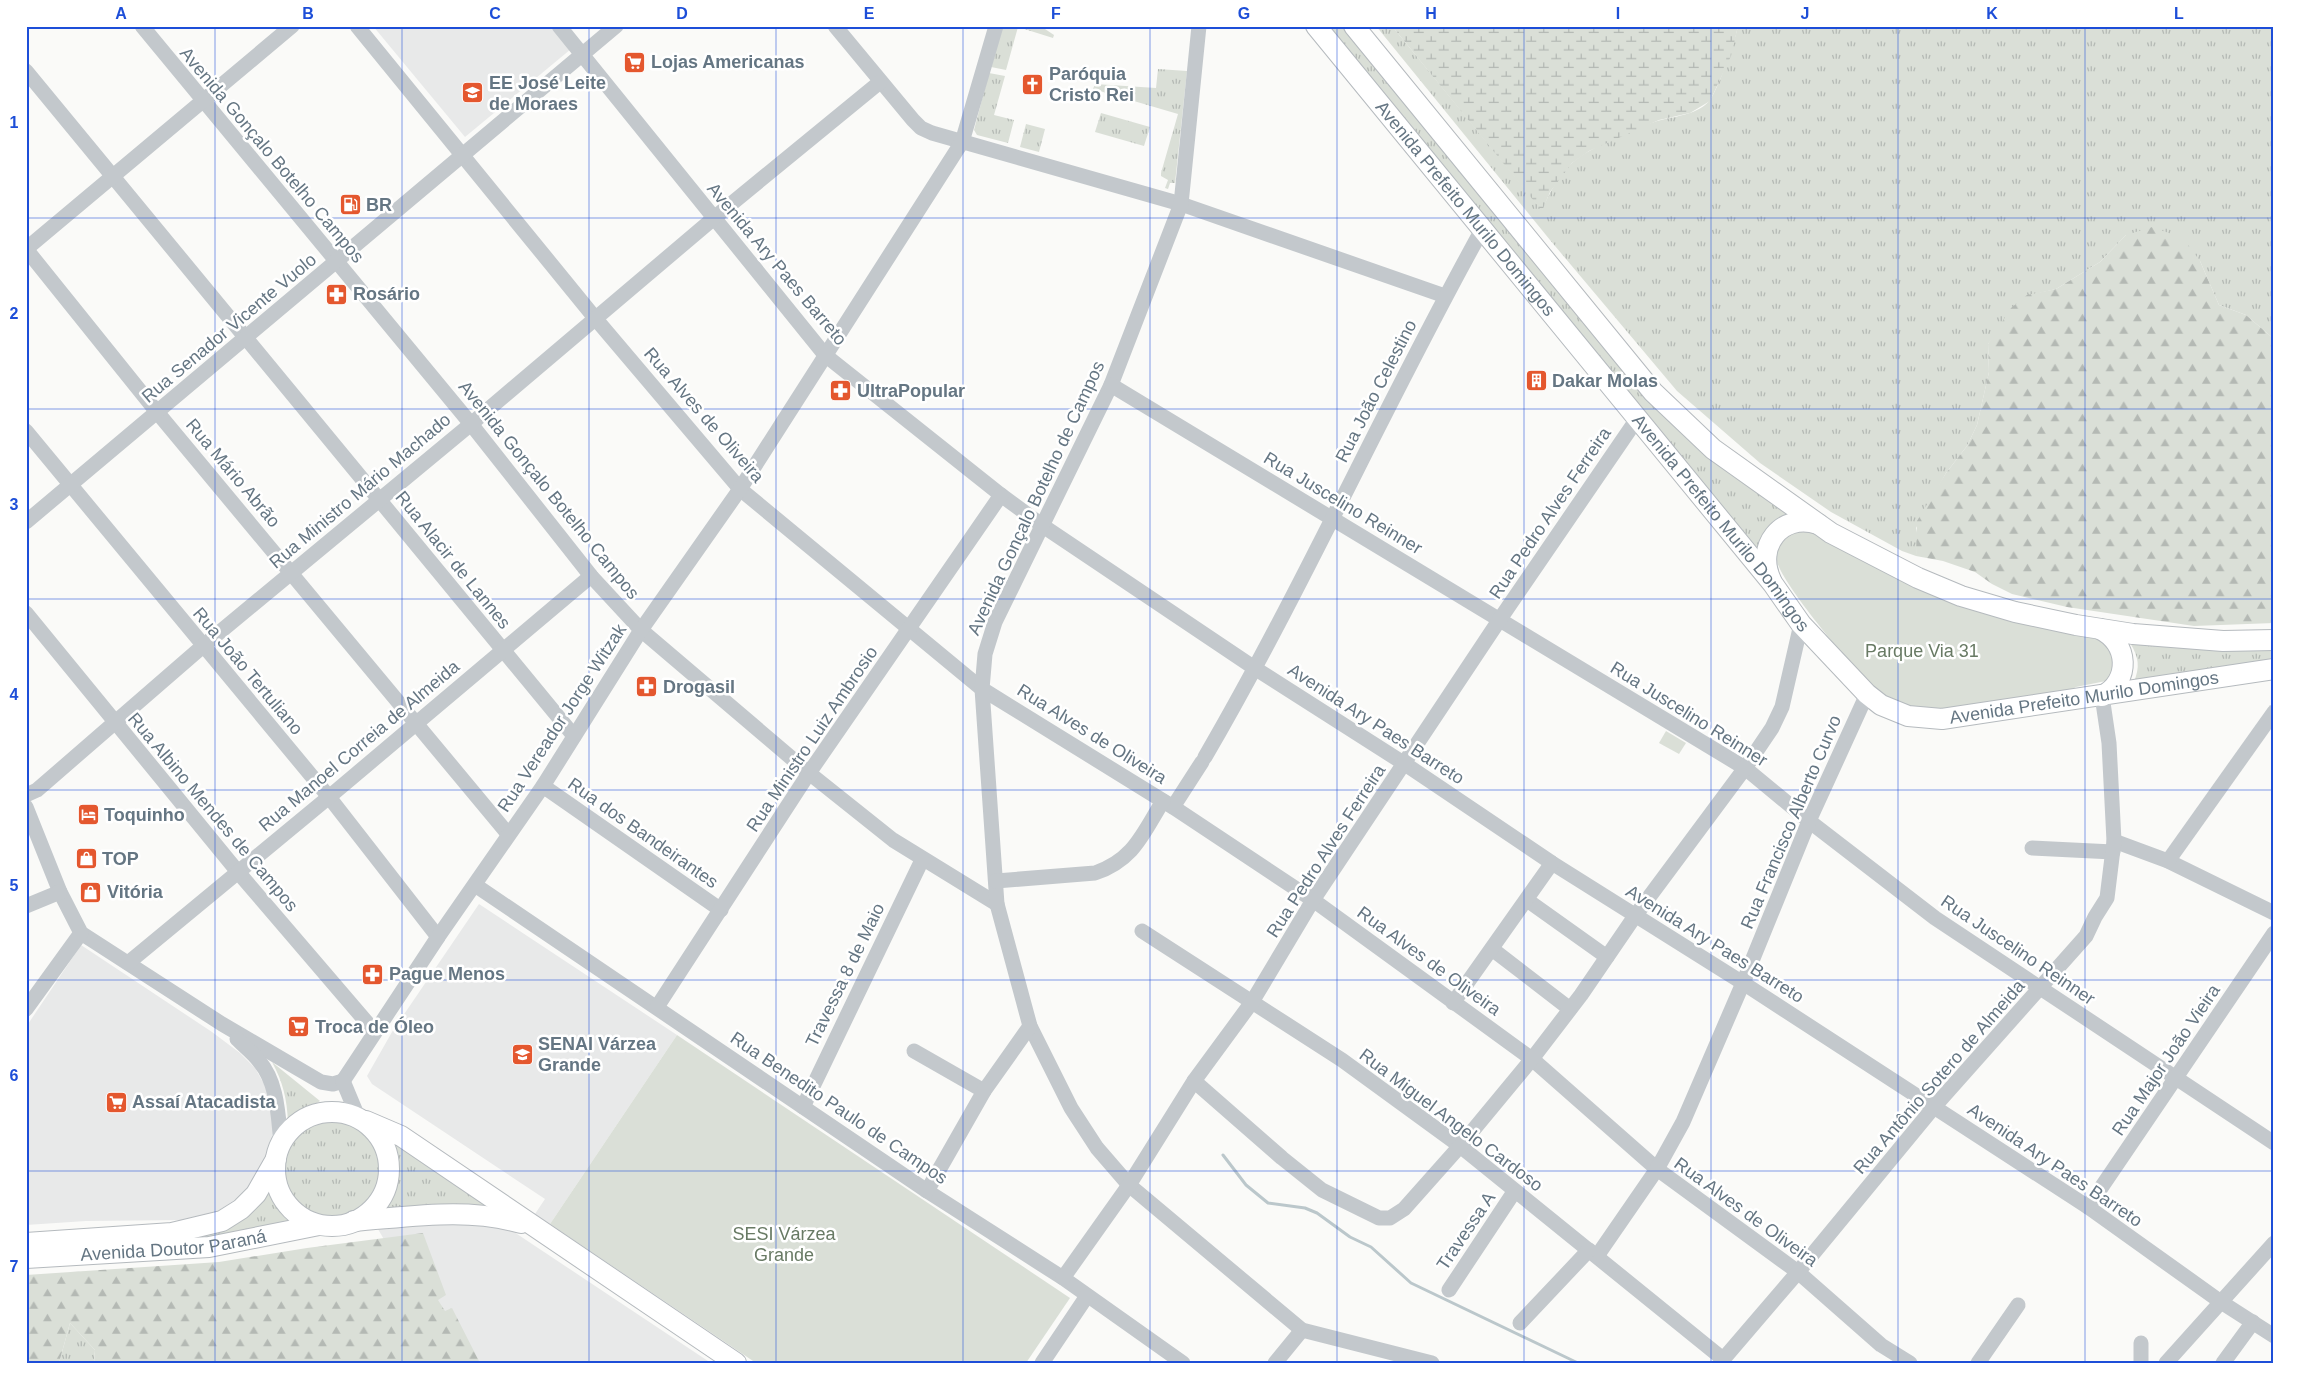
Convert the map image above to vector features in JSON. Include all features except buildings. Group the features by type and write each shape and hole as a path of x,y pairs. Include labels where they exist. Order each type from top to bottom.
{"main road":[{"name":"Avenida Prefeito Murilo Domingos","path":"1316,26 1773,584 1801,624 1867,694 1881,705 1897,712 1930,719 2274,670"},
{"name":"Avenida Prefeito Murilo Domingos","path":"1354,26 1653,392 1712,449 1820,525 1882,561 1918,578 1961,596 2015,612 2100,629 2182,639 2274,640"},
{"path":"1773,584 1767,572 1765,560 1768,546 1774,536 1783,528 1794,523 1809,522 1820,525"},
{"path":"2100,629 2117,644 2123,665 2116,686 2102,696"},
{"path":"537,1228 491,1216 439,1215 354,1222 336,1226 319,1225 303,1218 290,1208 280,1193 275,1177 278,1151 289,1131 300,1122 326,1112 341,1113 362,1119 401,1136 537,1228 736,1363"},
{"path":"354,1222 370,1212 381,1198 388,1181 389,1162 384,1145 362,1119"},
{"name":"Avenida Doutor Paraná","path":"26,1243 172,1233 222,1221 241,1209 256,1194 278,1151"},
{"name":"Avenida Doutor Paraná","path":"26,1258 209,1247 319,1225"}],"street":[{"name":"Avenida Gonçalo Botelho Campos","path":"142,26 471,424 592,576 641,630 809,773 893,840 922,860 997,904"},
{"path":"26,249 204,102 292,26"},
{"name":"Rua Alves de Oliveira","path":"357,26 594,318 740,488 908,630 982,689 1168,804 1313,900 1532,1059 1657,1169 1798,1272 1881,1345 1910,1363"},
{"name":"Avenida Ary Paes Barreto","path":"559,26 825,356 1001,496 1256,669 1405,764 1552,863 1743,983 2088,1207 2221,1302 2274,1336"},
{"name":"Rua Senador Vicente Vuolo","path":"26,522 616,26"},
{"path":"835,26 880,82 921,128 962,142 1181,204 1445,296"},
{"name":"Rua Vereador Jorge Witzak","path":"343,1080 508,834 543,786 641,630 740,488 962,142 996,26"},
{"name":"Avenida Gonçalo Botelho de Campos","path":"1199,26 1181,204 1111,385 995,622 985,654 982,689 997,904 1030,1026 1071,1108 1097,1148 1129,1185 1302,1330 1432,1363"},
{"name":"Rua Alacir de Lannes","path":"26,71 574,736"},
{"name":"Rua Ministro Mário Machado","path":"26,795 37,790 203,646 471,424 714,218 880,82"},
{"name":"Rua João Celestino","path":"996,881 1096,873 1108,869 1124,859 1135,847 1204,759 1256,669 1445,296 1482,228"},
{"name":"Rua Mário Abrão","path":"26,249 157,412 508,834"},
{"name":"Rua Juscelino Reinner","path":"1111,385 1745,768 1809,821 1934,918 2039,989 2177,1077 2274,1144"},
{"name":"Rua Pedro Alves Ferreira","path":"1063,1278 1129,1185 1194,1081 1252,1002 1313,900 1500,619 1637,419"},
{"name":"Rua João Tertuliano","path":"26,431 329,798 438,937"},
{"name":"Rua Ministro Luiz Ambrosio","path":"657,1007 809,773 1001,496"},
{"name":"Rua Manoel Correia de Almeida","path":"128,963 329,798 502,650 592,576"},
{"name":"Rua Albino Mendes de Campos","path":"26,613 114,723 238,872 375,1032"},
{"path":"1194,1081 1282,1158 1322,1190 1379,1218 1390,1218 1404,1209 1460,1146 1532,1059 1745,768 1772,728 1782,707 1801,624"},
{"name":"Rua Francisco Alberto Curvo","path":"1520,1323 1593,1253 1657,1169 1683,1122 1743,983 1809,821 1867,694"},
{"name":"Rua Antônio Sotero de Almeida","path":"1721,1361 1798,1272 1934,1107 2086,936 2107,898 2114,846 2109,743 2102,696"},
{"path":"2168,860 2274,712"},
{"name":"Rua dos Bandeirantes","path":"543,786 721,910"},
{"path":"26,807 60,892 81,933 222,1024 321,1082 333,1084 343,1080 362,1119"},
{"path":"2032,848 2114,846 2168,860 2274,913"},
{"name":"Travessa 8 de Maio","path":"803,1106 922,860"},
{"path":"1454,1003 1552,863"},
{"name":"Rua Benedito Paulo de Campos","path":"475,885 927,1191 1063,1278 1183,1363"},
{"path":"26,906 60,892"},
{"path":"1527,900 1607,957"},
{"name":"Rua Miguel Angelo Cardoso","path":"1142,931 1342,1060 1460,1146 1514,1192 1593,1253 1721,1361"},
{"path":"26,1009 81,933"},
{"name":"Rua Major João Vieira","path":"2088,1207 2274,933"},
{"path":"1492,949 1570,1009"},
{"path":"222,1024 260,1061 267,1073 273,1089 278,1151"},
{"path":"927,1191 984,1091 1030,1026"},
{"path":"914,1051 984,1091"},
{"name":"Travessa A","path":"1449,1290 1514,1192"},
{"path":"2166,1363 2274,1244"},
{"path":"1042,1363 1087,1296"},
{"path":"1978,1363 2018,1305"},
{"path":"2223,1363 2253,1322"},
{"path":"1275,1363 1302,1330"},
{"path":"2141,1343 2141,1363"}],"shaded area":[{"name":"EE José Leite de Moraes","path":"373,26 553,26 571,49 465,137"},
{"name":"SENAI Várzea Grande","path":"479,904 677,1035 550,1224 535,1214 545,1199 372,1084 367,1076 392,1032"},
{"path":"81,945 212,1032 240,1053 255,1068 264,1084 270,1099 274,1130 266,1160 246,1192 218,1211 199,1218 186,1220 86,1221 26,1225 26,1027"},
{"path":"499,1222 711,1363 456,1363 375,1224"}],"green space":[{"path":"1003,26 1042,27 1054,35 1053,38 1018,27 1006,70 991,67"},
{"path":"1325,26 1346,26 1609,349 1794,517 1758,554"},
{"path":"1376,26 1392,26 1542,210 1551,191 1567,168 1590,150 1627,132 1661,120 1687,114 1705,105 1710,100 1722,76 1738,26 2274,26 2274,339 2246,315 2219,305 2200,261 2126,235 2100,262 2056,289 2027,296 1988,344 1989,372 1977,425 1967,446 1946,473 1916,528 1918,537 1916,556 1902,551 1831,512 1760,463 1677,391 1550,240"},
{"path":"1392,26 1738,26 1731,56 1710,101 1690,113 1659,120 1589,151 1572,163 1550,192 1542,211"},
{"path":"1158,69 1187,71 1175,183 1170,183 1168,189 1165,188 1168,180 1161,176 1161,173 1178,114 1093,89 1095,84 1156,88"},
{"path":"989,73 1005,76 994,115 1014,120 1008,143 977,135 974,130"},
{"path":"1101,113 1150,127 1144,146 1095,132"},
{"path":"1026,124 1045,129 1039,152 1020,147"},
{"path":"2152,227 2183,238 2200,261 2219,305 2246,315 2274,339 2274,623 2194,626 2067,607 2012,594 1992,584 1975,572 1943,561 1916,556 1917,521 1946,473 1967,446 1977,425 1989,372 1988,344 2011,308 2027,295 2056,289 2100,262 2126,235"},
{"name":"Parque Via 31","path":"1803,531 1812,533 1854,556 2100,638 2115,649 2111,680 2076,687 2065,693 1982,707 1936,711 1904,707 1872,687 1819,625 1781,572 1777,561 1780,544 1792,534"},
{"path":"2130,643 2206,650 2274,649 2274,662 2134,682 2138,662"},
{"path":"1666,731 1686,743 1679,754 1659,743"},
{"name":"SESI Várzea Grande","path":"677,1035 1070,1298 1026,1363 756,1363 550,1224"},
{"path":"272,1062 320,1101 288,1122 284,1091"},
{"path":"334,1119 353,1123 369,1133 379,1149 383,1168 379,1187 369,1203 353,1213 334,1217 315,1213 299,1203 289,1187 285,1168 289,1149 299,1133 315,1123"},
{"path":"390,1139 509,1212 375,1215 388,1197 395,1179 395,1160"},
{"path":"273,1177 283,1204 302,1224 226,1236 174,1241"},
{"path":"423,1233 446,1295 438,1300 445,1311 452,1308 480,1363 94,1363 95,1350 70,1323 59,1363 26,1363 26,1275 219,1262"},
{"path":"70,1323 95,1350 94,1363 59,1363"}],"waterway":[{"path":"1223,1155 1246,1185 1268,1203 1305,1208 1317,1213 1350,1237 1371,1247 1411,1283 1578,1363"}],"place":[{"name":"Lojas Americanas","path":"635,62"},
{"name":"Paróquia Cristo Rei","path":"1033,84"},
{"name":"EE José Leite de Moraes","path":"473,93"},
{"name":"BR","path":"350,205"},
{"name":"Rosário","path":"337,294"},
{"name":"Dakar Molas","path":"1536,381"},
{"name":"UltraPopular","path":"841,391"},
{"name":"Drogasil","path":"647,687"},
{"name":"Toquinho","path":"88,815"},
{"name":"TOP","path":"86,859"},
{"name":"Vitória","path":"91,892"},
{"name":"Pague Menos","path":"373,974"},
{"name":"Troca de Óleo","path":"299,1027"},
{"name":"SENAI Várzea Grande","path":"522,1054"},
{"name":"Assaí Atacadista","path":"116,1102"}]}
